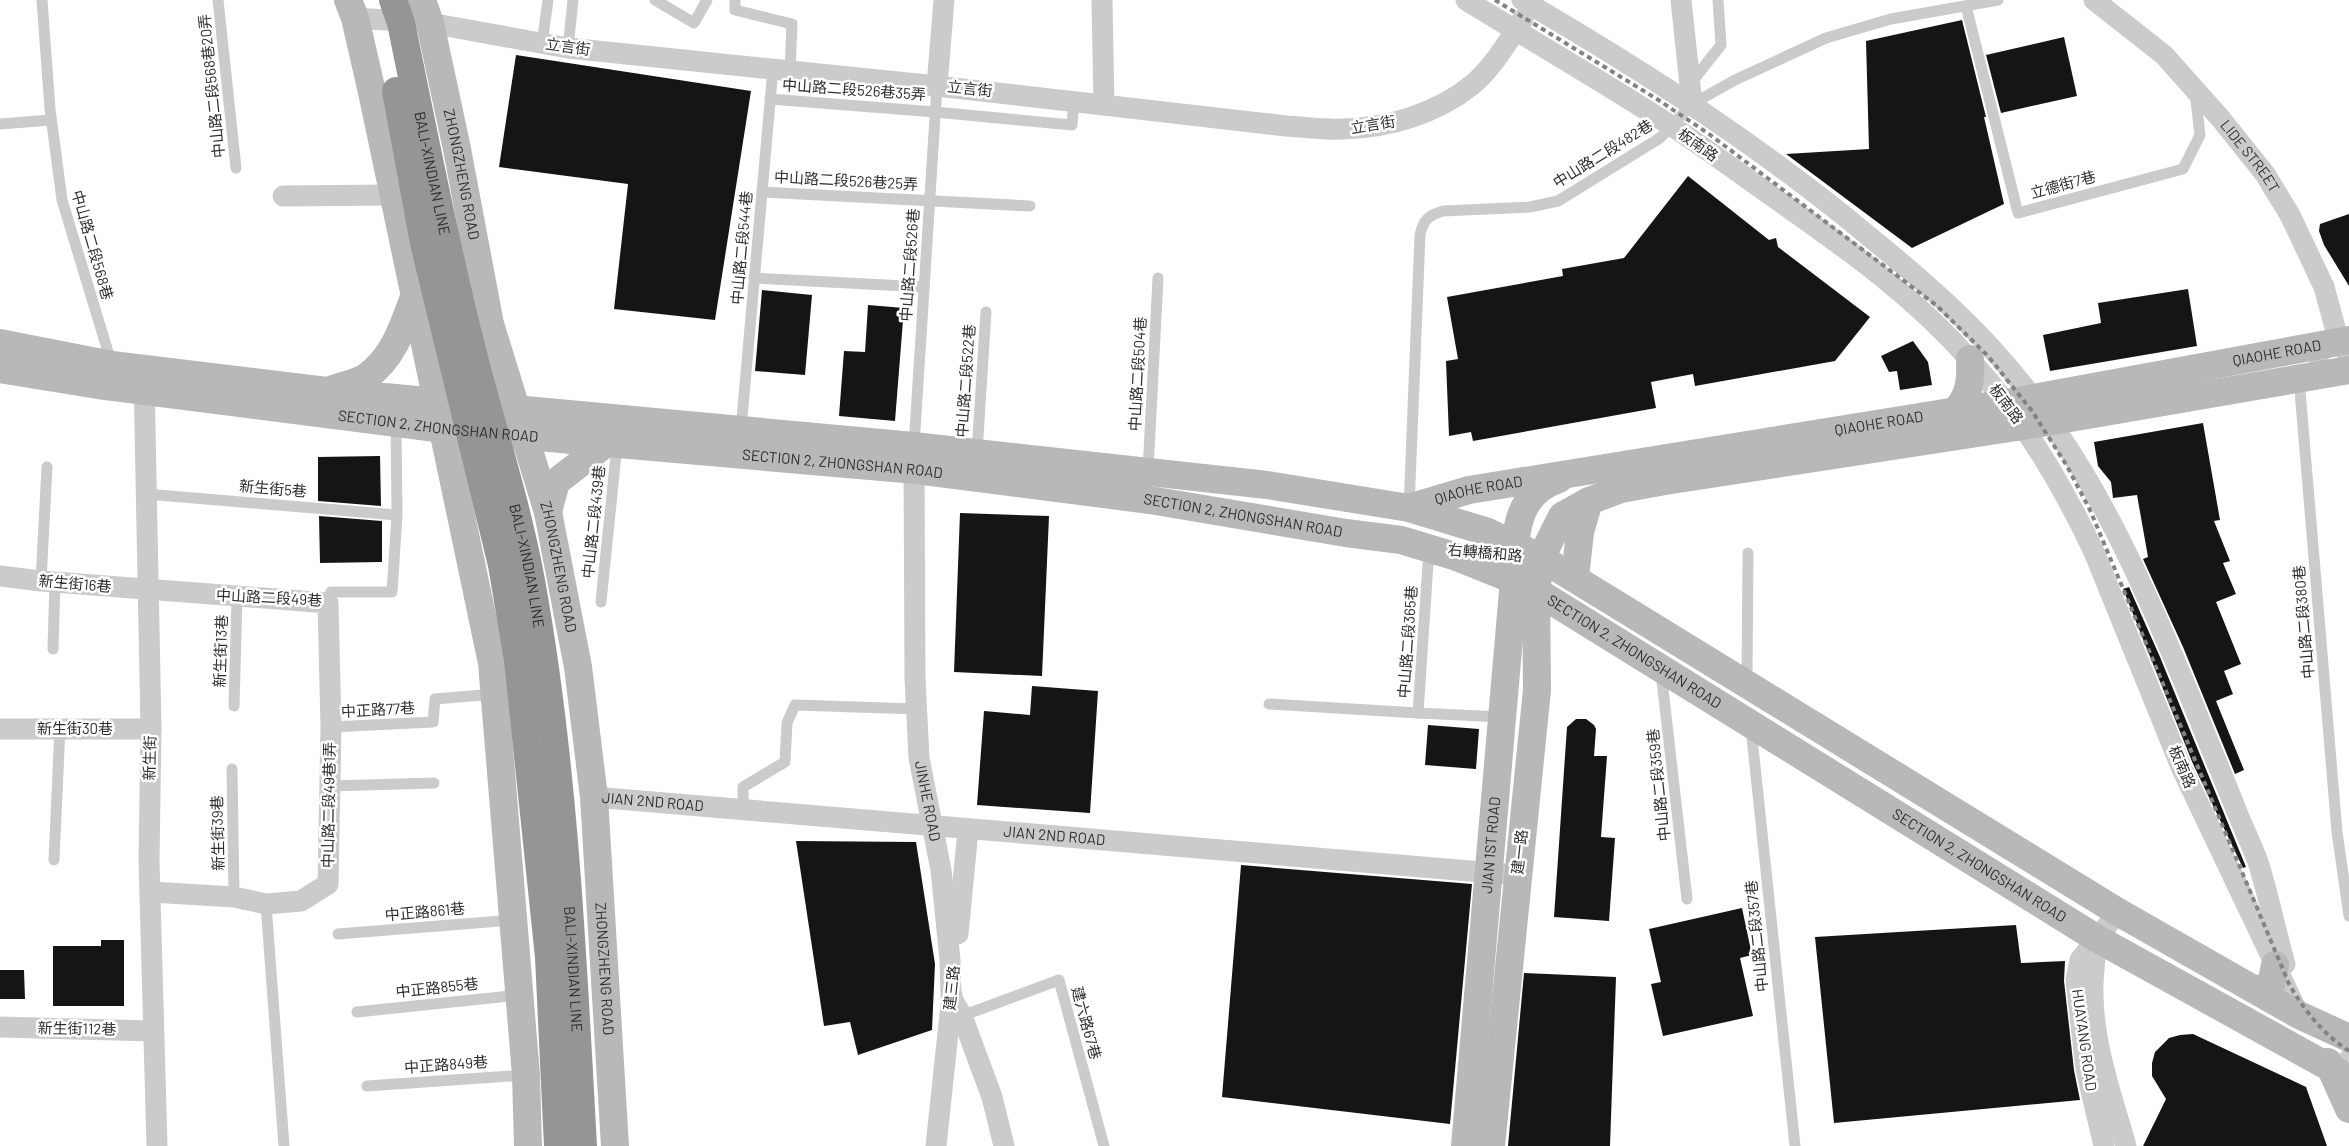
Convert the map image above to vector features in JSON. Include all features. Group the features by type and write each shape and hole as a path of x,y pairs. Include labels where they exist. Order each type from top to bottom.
{"highway":[{"name":"BALI-XINDIAN LINE","path":"375,0 385,31 426,252 502,565 518,660 549,957 558,1146"},
{"name":"BALI-XINDIAN LINE","path":"393,0 401,23 445,239 470,343 511,494 534,594 549,688 569,918 583,1146"}],"main road":[{"path":"352,9 394,195 492,663 526,1074 528,1146"},
{"name":"ZHONGZHENG ROAD","path":"426,11 457,149 490,324 522,436 548,512 578,667 594,797 615,1146"},
{"path":"327,391 366,378 384,360 401,333 415,294"},
{"path":"476,406 490,324"},
{"path":"423,332 476,406 515,563 532,661 559,912 571,1146"},
{"name":"SECTION 2, ZHONGSHAN ROAD","path":"0,343 112,366 144,380 396,423 611,444 914,458 977,453 1267,485 1409,508 1488,532 1575,615 2096,938 2344,1066"},
{"name":"QIAOHE ROAD","path":"1409,508 1469,490 2346,346"},
{"path":"1955,411 1967,396 1970,359"},
{"name":"SECTION 2, ZHONGSHAN ROAD","path":"0,369 327,391 741,429 1346,533 1401,540 1429,549"},
{"name":"QIAOHE ROAD","path":"1524,565 1562,516 1589,501 1621,489 2022,426 2349,370"},
{"path":"548,512 556,482 611,444"},
{"path":"1524,565 1526,504 1532,493 1551,481 1592,469"},
{"path":"1575,578 1580,532 1589,501"},
{"name":"右轉橋和路","path":"1429,549 1452,548 1524,565"},
{"name":"SECTION 2, ZHONGSHAN ROAD","path":"1524,565 1575,578 2118,912 2299,1015 2349,1038"},
{"name":"建一路","path":"1491,1146 1537,690 1536,618 1524,565"},
{"name":"JIAN 1ST ROAD","path":"1465,1146 1502,717 1524,565"},
{"path":"1536,618 1545,611 1555,610 1575,615"},
{"path":"2254,989 2266,988 2271,985 2275,965"},
{"name":"板南路","path":"2299,1015 2344,1066 2349,1109"}],"street":[{"path":"937,86 944,0"},
{"path":"1102,0 1104,105"},
{"name":"板南路","path":"1466,0 1672,126 1854,253 1896,286 1938,325 1970,359 2006,403 2058,481 2094,552 2182,769 2299,1015"},
{"path":"1681,0 1691,94"},
{"name":"LIDE STREET","path":"2094,0 2164,55 2266,174 2290,215 2324,287 2346,346"},
{"name":"立言街","path":"352,9 426,11 542,44 568,48 937,86 1286,126 1343,130 1385,124 1436,108 1472,85 1501,53 1530,2"},
{"name":"板南路","path":"1530,2 1691,94 1759,150 1820,196 1900,262 1956,312 1994,351 2050,420 2078,461 2118,533 2171,650 2259,865 2299,1015"},
{"path":"283,196 394,195"},
{"name":"新生街","path":"144,380 151,729 149,860 157,1146"},
{"name":"JINHE ROAD","path":"914,458 919,758 942,870 948,926 951,997 962,1016 992,1097 1004,1146"},
{"name":"新生街16巷","path":"0,576 149,590"},
{"name":"中山路二段49巷","path":"149,590 328,603"},
{"name":"中山路二段49巷1弄","path":"151,892 234,898 266,904 301,901 328,884 331,727 328,603"},
{"name":"新生街30巷","path":"0,729 151,729"},
{"name":"JIAN 2ND ROAD","path":"594,797 1518,875"},
{"name":"建三路","path":"936,1146 968,830"},
{"name":"HUAYANG ROAD","path":"2104,1146 2086,1069 2076,980 2080,960 2118,912"},
{"name":"HUAYANG ROAD","path":"2096,938 2096,960 2092,995 2100,1057 2126,1146"},
{"name":"新生街112巷","path":"0,1027 153,1031"}],"lane":[{"name":"中山路二段568巷","path":"42,0 51,120 62,200 112,366"},
{"name":"中山路二段568巷20弄","path":"218,0 236,168"},
{"path":"542,44 548,0"},
{"path":"568,48 573,0"},
{"path":"655,0 694,23 707,0"},
{"name":"中山路二段544巷","path":"735,0 735,10 792,24 781,70 770,99 741,429"},
{"path":"1691,94 1721,45 1718,0"},
{"name":"中山路二段482巷","path":"1409,508 1420,235 1425,219 1432,214 1443,211 1530,207 1558,201 1660,138 1672,126 1691,94 1735,80 1826,38 1891,19 1998,0"},
{"name":"立德街7巷","path":"1966,6 2018,212 2184,169 2200,135 2194,90"},
{"name":"中山路二段526巷","path":"914,458 937,86"},
{"name":"中山路二段526巷35弄","path":"770,99 1072,125 1074,101"},
{"path":"0,124 51,120"},
{"name":"中山路二段526巷25弄","path":"762,192 1030,206"},
{"path":"754,278 924,287"},
{"name":"中山路二段504巷","path":"1148,471 1158,278"},
{"name":"中山路二段522巷","path":"977,453 986,312"},
{"path":"2299,379 2346,346"},
{"name":"中山路二段380巷","path":"2299,379 2337,832 2349,916"},
{"name":"中山路二段49巷","path":"328,603 331,592 392,592 397,515 396,423"},
{"name":"中山路二段439巷","path":"601,602 611,444"},
{"path":"47,467 48,582 53,649"},
{"name":"新生街5巷","path":"146,494 397,515"},
{"name":"中山路二段365巷","path":"1429,549 1418,713 1502,717"},
{"path":"1747,684 1748,553"},
{"name":"新生街13巷","path":"234,706 237,597"},
{"name":"中山路二段359巷","path":"1661,668 1687,899"},
{"name":"中正路77巷","path":"331,727 433,722 435,699 495,694"},
{"path":"1269,704 1418,713"},
{"path":"742,809 744,787 785,762 787,722 795,705 917,709"},
{"name":"中山路二段357巷","path":"1750,722 1795,1146"},
{"path":"54,860 60,728"},
{"name":"新生街39巷","path":"232,769 234,898"},
{"path":"331,786 434,783"},
{"path":"266,904 284,1146"},
{"name":"中正路861巷","path":"338,934 514,920"},
{"name":"建六路67巷","path":"962,1016 1059,980 1104,1146"},
{"name":"中正路855巷","path":"357,1012 520,995"},
{"name":"中正路849巷","path":"367,1086 526,1074"}],"building":[{"path":"1962,20 1986,117 1984,117 2004,204 1912,248 1786,154 1869,149 1866,41"},
{"path":"2064,37 2077,96 2001,113 1986,55"},
{"path":"516,55 751,91 715,320 614,309 628,184 499,167"},
{"path":"1688,176 1769,240 1776,238 1778,247 1870,317 1835,361 1695,386 1693,374 1651,382 1656,408 1473,441 1471,432 1449,436 1446,361 1458,359 1447,297 1563,276 1562,269 1624,258"},
{"path":"2349,214 2349,286 2324,245 2319,231 2320,224"},
{"path":"2188,289 2197,346 2050,371 2043,335 2101,323 2098,303"},
{"path":"762,290 812,295 805,375 755,371"},
{"path":"868,305 904,308 895,421 839,416 844,351 865,352"},
{"path":"1913,341 1928,362 1932,385 1900,390 1897,371 1889,372 1881,356"},
{"path":"2203,423 2220,520 2214,521 2230,561 2223,563 2236,594 2216,602 2241,664 2224,671 2233,694 2216,701 2244,770 2235,774 2183,647 2143,559 2148,557 2137,495 2113,498 2111,482 2098,466 2094,442"},
{"path":"380,456 381,506 318,501 318,457"},
{"path":"960,513 1049,516 1042,676 954,672"},
{"path":"319,516 382,521 382,562 320,563"},
{"path":"2129,587 2160,657 2246,867 2243,868 2193,764 2123,589"},
{"path":"1032,686 1098,691 1090,813 977,805 984,711 1030,715"},
{"path":"1576,719 1586,719 1596,729 1594,756 1607,756 1601,837 1615,838 1609,921 1554,917 1567,727"},
{"path":"1428,725 1479,729 1476,769 1425,765"},
{"path":"796,841 916,842 935,964 932,1030 858,1055 850,1022 824,1026"},
{"path":"1241,865 1472,884 1450,1124 1222,1097"},
{"path":"1742,908 1752,955 1740,958 1753,1016 1663,1036 1651,984 1661,982 1649,929"},
{"path":"2016,925 2021,963 2065,961 2064,981 2074,1070 2080,1100 1834,1123 1815,937"},
{"path":"101,940 124,940 124,1006 53,1006 53,946 101,946"},
{"path":"0,970 24,970 25,999 0,999"},
{"path":"1524,973 1616,977 1610,1146 1508,1146"},
{"path":"2193,1034 2306,1087 2327,1146 2143,1146 2166,1099 2152,1076 2152,1063 2155,1052 2169,1038"}],"railway":[{"path":"1495,0 1657,99 1709,134 1936,305 1988,356 2032,411 2067,466 2090,510 2289,984 2315,1021 2349,1051"}]}
